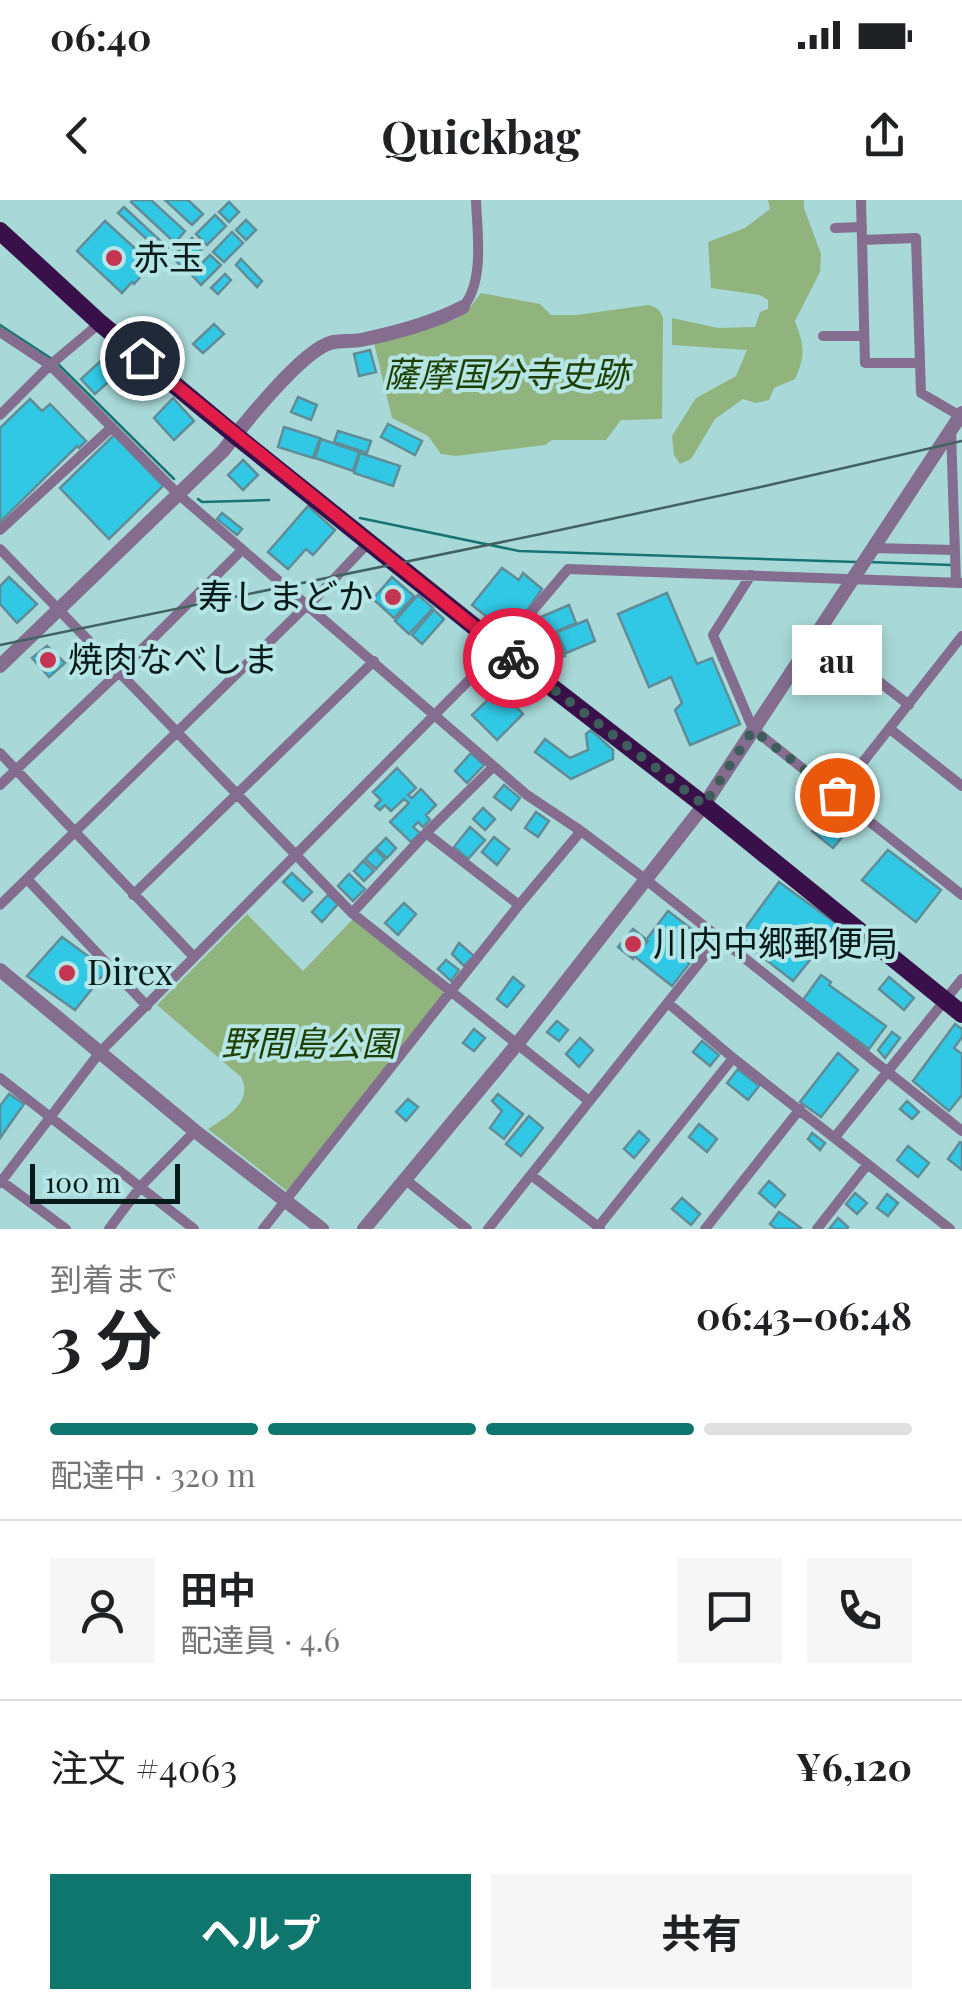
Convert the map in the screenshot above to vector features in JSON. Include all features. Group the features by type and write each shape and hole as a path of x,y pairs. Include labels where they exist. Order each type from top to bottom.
{"highway":[{"path":"0,231 235,436 704,805 962,1014"}],"street":[{"path":"0,666 223,451 245,422 314,350 334,342 378,336 463,307 477,278 476,200"},
{"path":"861,200 865,363 920,363"},
{"path":"835,228 916,238 921,392 958,419"},
{"path":"0,415 100,322"},
{"path":"0,332 53,363 178,494 494,767 645,879 962,1130"},
{"path":"823,336 864,336"},
{"path":"66,1229 1,1181 50,1115 100,1052 501,648 568,569 958,579 958,419"},
{"path":"364,1229 518,1042 704,805 958,419"},
{"path":"0,530 112,427"},
{"path":"0,905 370,541"},
{"path":"0,550 352,913 589,1101"},
{"path":"0,785 242,550"},
{"path":"869,553 956,554"},
{"path":"750,575 713,635 753,730 962,895"},
{"path":"817,633 908,705"},
{"path":"837,795 962,636"},
{"path":"133,895 374,661"},
{"path":"890,729 960,780"},
{"path":"0,753 194,957"},
{"path":"352,913 494,767"},
{"path":"263,1229 581,831"},
{"path":"426,833 519,906"},
{"path":"27,879 147,1006"},
{"path":"488,1229 718,938"},
{"path":"0,970 195,1131 322,1229"},
{"path":"835,1137 962,979"},
{"path":"668,1003 950,1229"},
{"path":"532,1175 599,1228 733,1058"},
{"path":"0,1078 194,1229"},
{"path":"705,1229 800,1109"},
{"path":"109,1229 141,1186 195,1131"},
{"path":"817,1229 867,1165"},
{"path":"406,1180 467,1229"},
{"path":"925,1229 935,1217"}],"green space":[{"path":"768,200 804,200 821,254 820,272 795,321 802,350 799,370 795,379 774,388 769,400 756,403 743,399 715,419 691,459 680,464 674,455 672,436 696,398 736,376 747,350 672,345 672,318 718,328 755,327 760,312 768,309 768,300 760,295 711,288 708,242 745,228 770,209"},
{"name":"薩摩国分寺史跡","path":"481,293 540,304 551,315 648,305 656,308 663,318 662,419 621,420 606,440 552,440 545,445 456,456 441,454 428,436 392,418 374,343 456,319"},
{"name":"野間島公園","path":"247,914 303,971 353,919 444,995 287,1191 208,1129 241,1101 241,1077 157,1005"}],"building":[{"path":"133,200 151,200 185,231 175,243"},
{"path":"165,200 188,200 203,214 192,225"},
{"path":"229,202 239,212 229,222 219,212"},
{"path":"124,207 168,248 163,254 118,213"},
{"path":"215,215 226,226 207,245 196,234"},
{"path":"246,220 256,230 246,240 236,230"},
{"name":"赤玉","path":"105,221 152,264 122,293 77,251"},
{"path":"232,232 243,243 224,262 213,252"},
{"path":"192,238 202,249 183,268 172,257"},
{"path":"210,255 221,265 201,285 191,274"},
{"path":"241,259 262,281 257,287 236,265"},
{"path":"225,274 231,280 218,294 211,288"},
{"path":"214,324 224,334 203,353 193,344"},
{"path":"370,350 376,372 359,376 354,354"},
{"path":"107,355 116,365 116,375 95,394 81,379"},
{"path":"298,397 317,405 311,420 291,412"},
{"path":"173,398 194,421 174,440 154,418"},
{"path":"30,399 42,411 50,404 86,441 0,522 0,428"},
{"path":"388,424 422,441 415,455 381,437"},
{"path":"284,427 320,438 313,458 278,447"},
{"path":"338,431 371,441 367,453 334,442"},
{"path":"114,435 163,486 109,539 60,488"},
{"path":"321,439 359,452 353,471 315,458"},
{"path":"360,453 400,466 393,486 354,473"},
{"path":"243,460 258,475 243,490 228,475"},
{"path":"308,506 335,530 313,555 306,549 288,569 268,552"},
{"path":"222,513 242,529 237,535 217,519"},
{"path":"502,568 519,580 523,573 542,589 510,635 472,605"},
{"path":"9,577 37,604 17,623 0,604 0,586"},
{"name":"寿しまどか","path":"392,577 414,596 394,618 373,599"},
{"path":"667,593 697,664 712,658 740,724 690,745 675,710 682,703 671,677 649,687 618,614"},
{"path":"418,595 433,608 409,634 395,621"},
{"path":"569,605 576,623 548,635 541,617"},
{"path":"434,610 444,619 422,644 412,635"},
{"path":"587,620 595,641 566,653 557,632"},
{"path":"556,635 565,656 550,662 542,641"},
{"name":"焼肉なべしま","path":"47,646 65,663 49,677 32,658"},
{"path":"499,689 523,714 497,740 472,715"},
{"path":"591,730 613,750 613,759 571,779 535,752 545,739 570,758 588,750 586,734"},
{"path":"471,753 484,765 467,783 455,771"},
{"path":"397,768 416,788 408,795 412,798 421,789 436,805 426,815 430,820 423,827 418,822 413,827 420,833 411,842 390,822 409,803 404,799 391,811 385,805 380,810 375,806 381,800 373,792"},
{"path":"504,785 520,798 511,810 494,797"},
{"path":"483,808 495,819 485,830 473,819"},
{"path":"536,812 549,821 538,837 525,828"},
{"path":"821,820 843,836 833,848 812,831"},
{"path":"470,827 485,840 468,859 454,847"},
{"path":"494,837 509,849 497,865 482,852"},
{"path":"386,838 396,848 387,858 376,848"},
{"path":"375,849 385,859 376,869 365,859"},
{"path":"888,850 941,890 916,922 862,880"},
{"path":"363,861 374,871 364,881 354,871"},
{"path":"292,873 312,892 303,901 283,882"},
{"path":"349,874 365,889 353,901 338,886"},
{"path":"779,882 838,925 793,981 738,938"},
{"path":"328,895 338,904 322,922 312,912"},
{"path":"404,903 416,914 398,935 385,923"},
{"path":"668,911 707,941 672,986 634,956"},
{"name":"川内中郷郵便局","path":"633,929 648,941 633,959 618,947"},
{"name":"Direx","path":"62,937 107,970 75,1010 27,976"},
{"path":"459,943 474,956 464,966 452,954"},
{"path":"446,960 459,970 451,981 438,969"},
{"path":"821,975 886,1026 869,1049 803,1000"},
{"path":"513,977 524,986 507,1007 497,999"},
{"path":"889,977 914,998 904,1010 879,989"},
{"path":"557,1021 568,1030 559,1041 547,1032"},
{"path":"955,1024 962,1029 962,1037 954,1048 962,1054 962,1095 949,1111 913,1081"},
{"path":"474,1029 485,1038 474,1051 463,1043"},
{"path":"892,1032 900,1038 885,1058 878,1050"},
{"path":"580,1038 593,1050 579,1067 566,1054"},
{"path":"702,1041 719,1055 710,1066 693,1052"},
{"path":"838,1053 858,1070 821,1117 800,1102"},
{"path":"738,1069 759,1086 748,1100 727,1083"},
{"path":"9,1094 24,1104 0,1138 0,1106"},
{"path":"498,1094 523,1114 504,1139 490,1128 502,1111 492,1101"},
{"path":"408,1099 418,1107 406,1121 396,1112"},
{"path":"907,1101 919,1112 912,1119 900,1109"},
{"path":"529,1116 543,1128 521,1156 506,1144"},
{"path":"699,1124 717,1139 707,1152 689,1137"},
{"path":"639,1131 649,1140 634,1158 624,1149"},
{"path":"812,1133 825,1143 820,1150 808,1139"},
{"path":"962,1143 962,1170 948,1159"},
{"path":"908,1146 929,1163 918,1177 897,1160"},
{"path":"769,1181 785,1195 775,1207 759,1193"},
{"path":"855,1193 867,1203 857,1214 846,1204"},
{"path":"887,1194 898,1203 888,1216 877,1208"},
{"path":"682,1198 700,1214 691,1225 672,1209"},
{"path":"779,1212 801,1228 776,1229 770,1224"},
{"path":"838,1218 847,1229 829,1229"}],"waterway":[{"path":"0,325 52,359"},
{"path":"58,364 174,479"},
{"path":"198,499 269,500"},
{"path":"360,518 519,551 856,562"},
{"path":"869,562 951,565"}],"railway":[{"path":"0,645 541,534 962,441"}],"way so far":[{"path":"513,658 704,805 753,730 837,795"}],"place":[{"name":"赤玉","path":"114,258"},
{"name":"寿しまどか","path":"393,597"},
{"name":"焼肉なべしま","path":"48,660"},
{"name":"au","path":"837,795"},
{"name":"川内中郷郵便局","path":"633,944"},
{"name":"Direx","path":"67,973"}],"route":[{"path":"142,358 513,658"}]}
